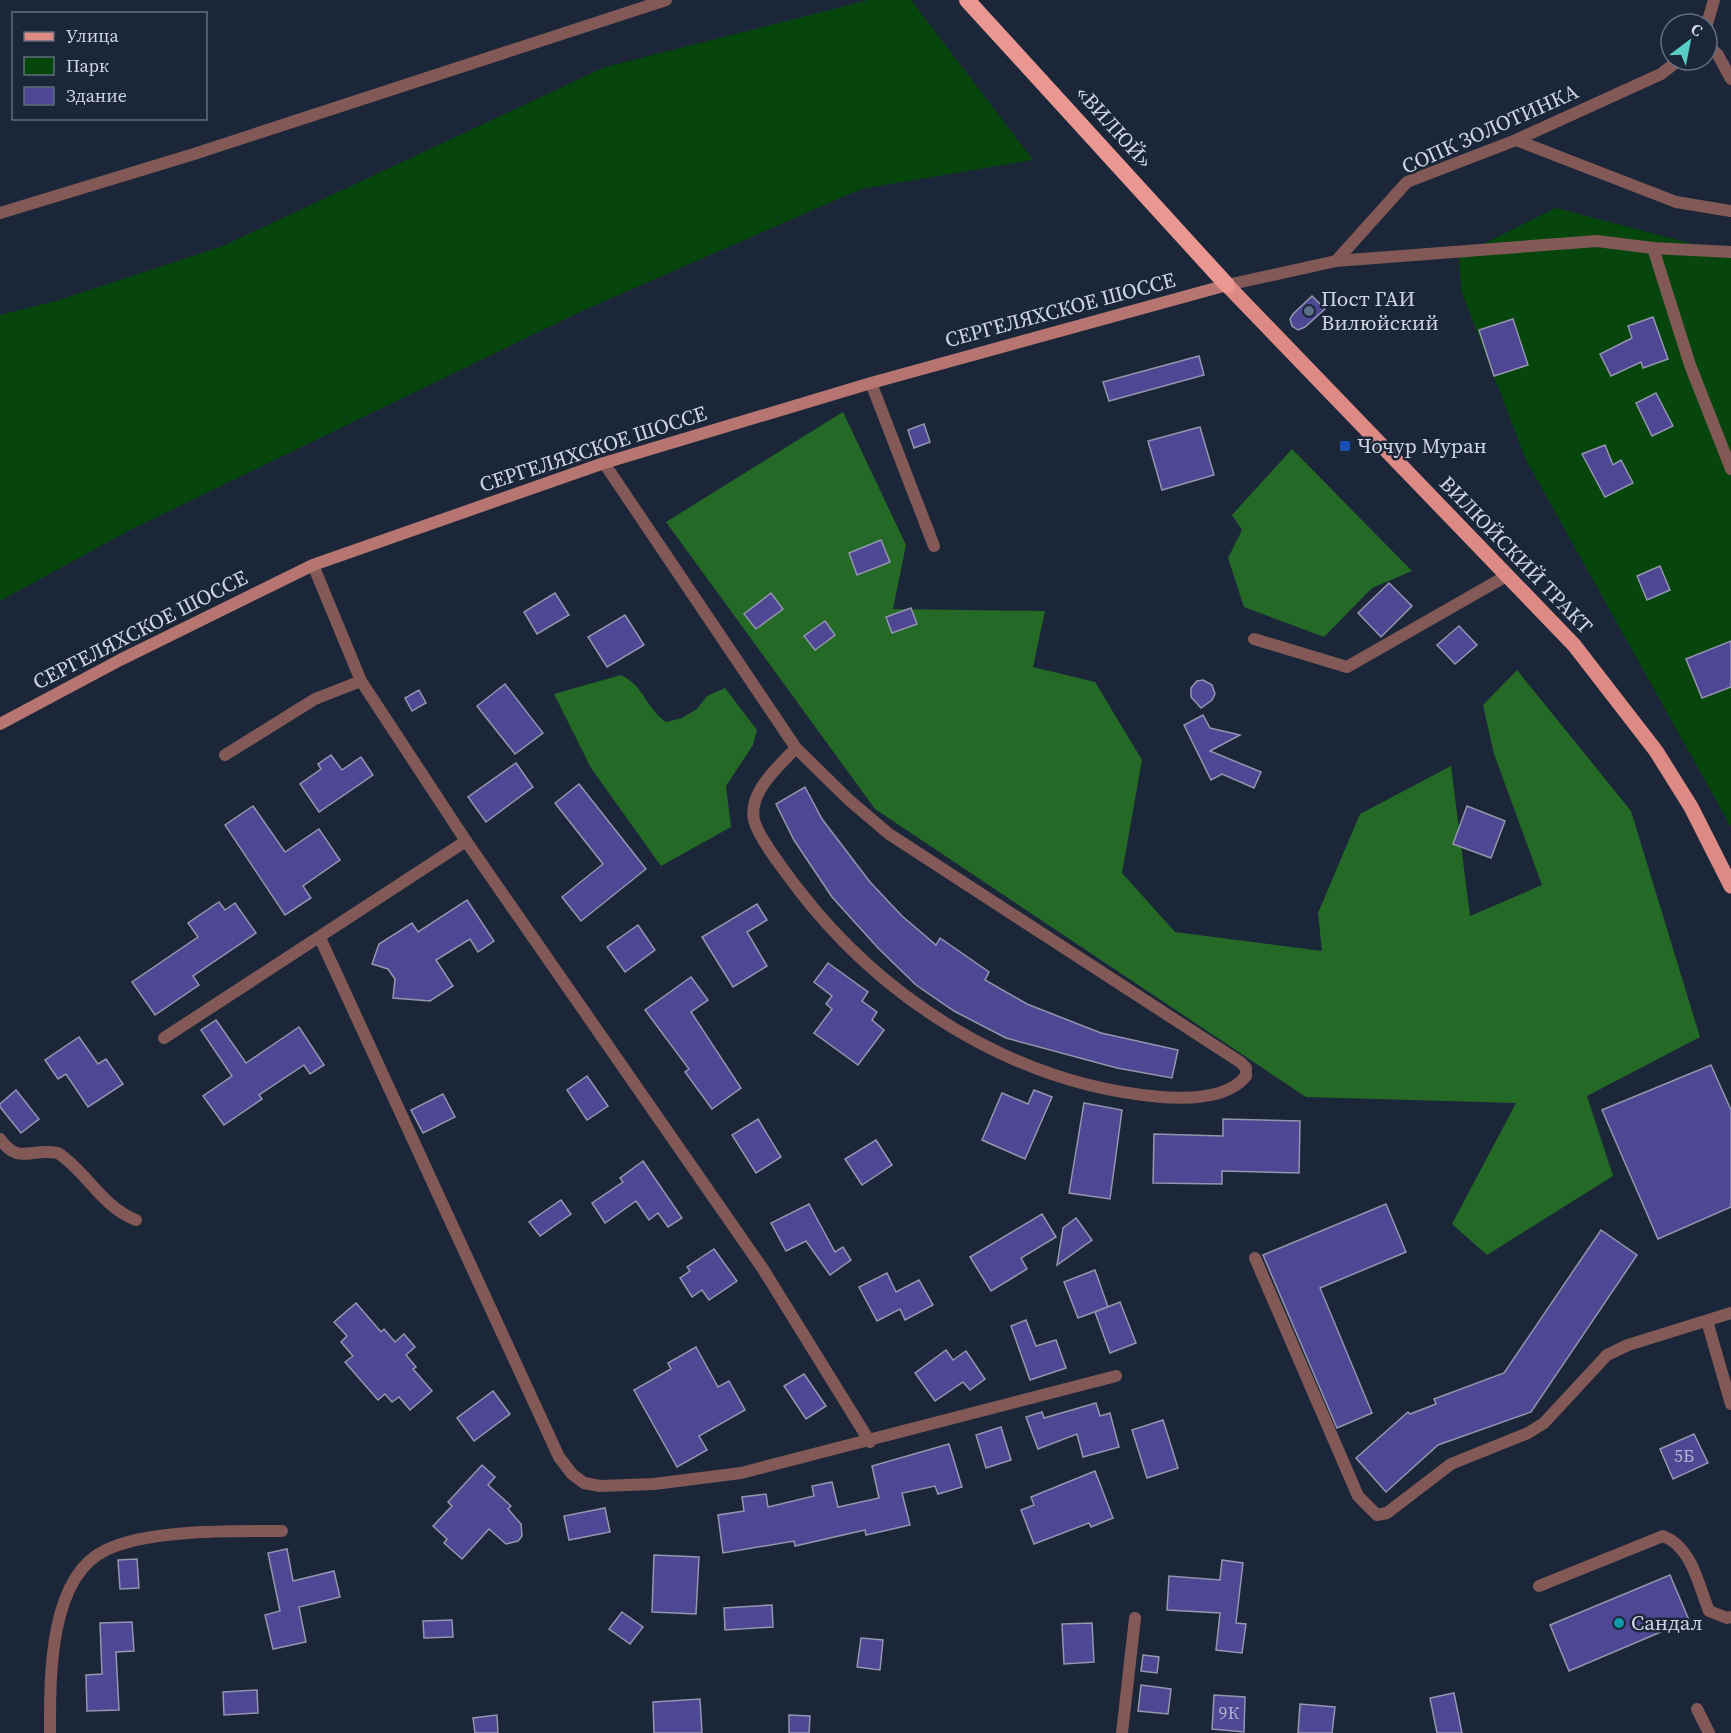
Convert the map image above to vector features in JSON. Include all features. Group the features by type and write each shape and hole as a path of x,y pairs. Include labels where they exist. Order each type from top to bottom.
{"highway":[{"name":"«ВИЛЮЙ»","path":"967,0 1227,285"}],"main road":[{"name":"СЕРГЕЛЯХСКОЕ ШОССЕ","path":"0,724 120,660 313,565 604,463 871,383 1227,285"},
{"name":"ВИЛЮЙСКИЙ ТРАКТ","path":"1227,285 1574,645 1649,741 1726,865 1731,886"}],"street":[{"path":"0,213 194,154 666,0"},
{"path":"1719,57 1731,79"},
{"name":"СОПК ЗОЛОТИНКА","path":"1336,261 1407,182 1516,140 1664,72"},
{"path":"1516,140 1676,202 1731,211"},
{"path":"1227,285 1336,261 1597,241 1653,248 1731,252"},
{"path":"1653,248 1690,366 1731,469"},
{"path":"871,383 934,546"},
{"path":"604,463 796,748 849,800 889,834 1240,1062 1246,1068 1246,1076 1224,1092 1179,1098 1124,1092 1089,1085 1038,1069 980,1042 927,1013 869,967 825,923 769,848 754,819 758,794 771,773 796,748"},
{"path":"313,565 361,681 466,841 763,1269 870,1442"},
{"path":"1254,639 1347,667 1508,575"},
{"path":"225,755 315,699 361,681"},
{"path":"164,1038 321,938 466,841"},
{"path":"321,938 559,1457 572,1474 585,1483 600,1486 654,1484 741,1473 870,1442 1116,1376"},
{"path":"0,1139 9,1151 21,1155 58,1153 66,1158 108,1204 121,1214 136,1220"},
{"path":"1255,1258 1358,1496 1377,1515 1387,1514 1451,1464 1528,1433 1544,1423 1607,1355 1628,1345 1731,1313"},
{"path":"1707,1321 1731,1404"},
{"path":"50,1733 50,1668 58,1621 71,1587 87,1565 105,1550 149,1538 219,1531 282,1531"},
{"path":"1539,1586 1663,1536 1676,1541 1684,1549 1709,1611 1727,1618 1731,1617"},
{"path":"1122,1733 1135,1618"},
{"path":"1697,1709 1708,1733 1700,1733"}],"green space":[{"path":"869,0 911,0 1033,160 861,189 582,311 130,530 0,601 0,315 56,301 223,246 605,67"},
{"path":"1556,208 1731,254 1731,827 1526,460 1461,290 1459,256"},
{"path":"843,412 906,545 893,609 1045,611 1033,667 1095,682 1142,760 1122,873 1175,932 1322,951 1318,913 1360,814 1451,766 1470,916 1542,885 1494,754 1483,705 1517,670 1631,811 1700,1037 1587,1096 1613,1176 1487,1255 1452,1224 1516,1103 1306,1097 875,809 666,522"},
{"path":"1292,449 1412,571 1372,588 1324,637 1244,607 1228,558 1242,530 1232,515"},
{"path":"621,675 640,691 653,710 666,722 682,718 697,709 707,696 725,688 757,730 753,745 726,786 731,827 661,866 591,768 554,694"}],"building":[{"name":"Пост ГАИ Вилюйский","path":"1312,296 1325,309 1305,327 1298,330 1292,326 1290,319"},
{"path":"1653,317 1668,359 1643,368 1641,362 1611,376 1600,354 1632,338 1628,326"},
{"path":"1513,319 1528,365 1494,376 1479,330"},
{"path":"1199,356 1204,375 1109,401 1103,382"},
{"path":"1656,393 1673,426 1652,436 1636,403"},
{"path":"924,424 930,442 914,448 908,430"},
{"path":"1200,427 1214,475 1162,490 1148,441"},
{"path":"1605,445 1613,465 1621,460 1633,483 1605,497 1582,454"},
{"path":"881,540 890,562 857,575 849,553"},
{"path":"1660,566 1670,590 1647,600 1637,576"},
{"path":"1389,583 1412,606 1381,637 1358,613"},
{"path":"555,593 569,615 537,634 524,612"},
{"path":"771,593 783,609 756,629 744,614"},
{"path":"911,608 917,624 892,633 886,617"},
{"path":"625,615 644,645 607,667 588,637"},
{"path":"825,621 835,635 815,650 804,636"},
{"path":"1459,626 1477,645 1455,664 1437,645"},
{"path":"1731,641 1731,687 1702,698 1686,659"},
{"path":"1203,680 1212,685 1215,694 1212,700 1201,708 1191,697 1191,688 1197,681"},
{"path":"505,684 543,733 515,754 477,706"},
{"path":"419,690 426,703 412,711 405,698"},
{"path":"1203,715 1210,728 1240,735 1210,751 1261,772 1254,788 1222,774 1211,780 1184,725"},
{"path":"331,755 342,770 361,757 373,775 319,812 300,784 321,769 318,764"},
{"path":"516,763 533,787 486,822 468,797"},
{"path":"579,784 646,869 581,921 562,897 603,864 555,803"},
{"path":"805,787 822,819 870,882 902,916 936,945 940,938 989,972 985,980 1027,1004 1101,1033 1178,1050 1172,1078 1117,1068 1006,1038 954,1011 916,985 878,948 832,897 794,840 776,804"},
{"path":"253,806 285,852 319,829 340,860 303,886 311,898 285,915 225,825"},
{"path":"1467,806 1505,821 1491,858 1453,844"},
{"path":"467,900 494,941 478,952 470,939 436,960 453,986 430,1001 393,998 395,979 388,969 372,964 379,944 412,923 418,932"},
{"path":"219,902 225,910 235,903 256,933 193,976 199,985 155,1015 132,982 198,937 188,923"},
{"path":"757,904 767,920 747,932 767,966 733,987 702,937"},
{"path":"638,925 655,950 625,972 607,947"},
{"path":"828,963 868,992 862,1001 877,1012 872,1020 884,1030 858,1065 814,1033 832,1009 826,1004 832,996 814,982"},
{"path":"691,977 708,1000 691,1012 741,1088 712,1109 685,1072 689,1069 645,1010"},
{"path":"216,1020 246,1063 299,1027 324,1065 310,1074 304,1065 259,1095 262,1099 224,1125 203,1096 232,1076 201,1030"},
{"path":"79,1037 98,1064 106,1059 123,1084 88,1107 66,1074 58,1079 45,1060"},
{"path":"1711,1065 1731,1110 1731,1207 1658,1239 1602,1110"},
{"path":"587,1076 608,1106 587,1120 567,1090"},
{"path":"16,1090 39,1119 21,1133 0,1107 0,1104"},
{"path":"1034,1090 1052,1097 1025,1159 982,1140 1002,1093 1028,1104"},
{"path":"443,1094 455,1117 423,1133 411,1110"},
{"path":"1084,1103 1122,1110 1110,1199 1069,1193"},
{"path":"758,1119 781,1157 756,1173 732,1135"},
{"path":"1223,1119 1300,1121 1299,1173 1222,1171 1222,1184 1153,1183 1154,1134 1223,1136"},
{"path":"876,1140 892,1165 862,1185 845,1159"},
{"path":"643,1161 682,1218 668,1227 658,1213 649,1220 636,1201 605,1223 592,1203 623,1182 620,1178"},
{"path":"561,1200 571,1214 540,1236 529,1222"},
{"path":"809,1204 835,1252 843,1247 851,1260 830,1275 806,1241 786,1251 771,1223"},
{"path":"1386,1204 1406,1252 1320,1288 1372,1413 1337,1428 1263,1255"},
{"path":"1042,1214 1056,1237 1021,1258 1027,1269 991,1291 970,1257"},
{"path":"1076,1218 1092,1240 1057,1265 1063,1228"},
{"path":"1601,1230 1637,1255 1531,1412 1438,1445 1386,1492 1356,1458 1408,1412 1410,1414 1436,1404 1434,1399 1504,1373"},
{"path":"714,1249 737,1281 709,1300 702,1290 692,1297 680,1278 690,1271 687,1267"},
{"path":"1095,1270 1108,1307 1078,1318 1064,1282"},
{"path":"887,1273 896,1292 919,1280 933,1305 905,1320 900,1309 877,1321 859,1287"},
{"path":"1120,1302 1136,1343 1110,1353 1095,1312"},
{"path":"356,1303 381,1332 384,1329 395,1342 404,1334 415,1347 406,1355 416,1367 413,1369 432,1391 410,1410 399,1397 392,1402 385,1394 378,1400 345,1362 353,1356 341,1342 347,1336 334,1322"},
{"path":"1026,1320 1036,1346 1056,1340 1066,1368 1030,1380 1011,1326"},
{"path":"696,1347 718,1387 729,1381 745,1410 699,1436 707,1450 677,1467 634,1390 671,1369 668,1363"},
{"path":"946,1350 953,1360 966,1351 985,1379 970,1390 963,1382 935,1401 915,1373"},
{"path":"804,1374 826,1406 806,1419 784,1386"},
{"path":"493,1391 510,1414 474,1441 457,1418"},
{"path":"1096,1403 1100,1416 1110,1413 1119,1447 1083,1457 1077,1434 1038,1449 1026,1417 1042,1412 1044,1418"},
{"path":"1163,1420 1178,1468 1147,1478 1132,1430"},
{"path":"1001,1427 1011,1460 986,1468 976,1435"},
{"path":"1694,1434 1708,1463 1673,1479 1660,1449"},
{"path":"949,1444 962,1487 938,1494 935,1486 902,1493 910,1525 866,1535 865,1530 795,1546 794,1541 723,1553 718,1515 744,1511 742,1497 766,1494 768,1507 814,1496 812,1486 832,1482 838,1507 879,1498 872,1466"},
{"path":"482,1465 495,1477 488,1485 511,1506 508,1509 521,1524 522,1536 518,1541 506,1544 489,1529 462,1559 444,1543 447,1539 433,1526 452,1506 448,1502"},
{"path":"1095,1471 1113,1518 1091,1527 1089,1523 1034,1544 1021,1510 1034,1505 1031,1497"},
{"path":"605,1508 610,1532 569,1540 564,1516"},
{"path":"287,1549 293,1581 334,1571 340,1597 299,1607 306,1642 273,1649 265,1615 280,1611 268,1553"},
{"path":"654,1555 699,1557 696,1614 652,1612"},
{"path":"137,1559 139,1588 120,1589 118,1560"},
{"path":"1222,1560 1243,1563 1236,1623 1246,1624 1242,1653 1216,1650 1220,1613 1167,1610 1169,1576 1220,1580"},
{"name":"Сандал","path":"1670,1575 1689,1620 1569,1671 1550,1625"},
{"path":"772,1605 773,1627 725,1630 724,1608"},
{"path":"622,1612 643,1627 630,1644 609,1629"},
{"path":"452,1620 453,1637 424,1638 423,1621"},
{"path":"132,1622 134,1651 116,1652 119,1710 87,1711 86,1675 102,1674 100,1623"},
{"path":"1092,1623 1094,1662 1064,1664 1062,1624"},
{"path":"861,1638 883,1640 880,1670 857,1667"},
{"path":"1143,1655 1159,1657 1157,1673 1141,1671"},
{"path":"1141,1685 1171,1689 1168,1714 1138,1711"},
{"path":"257,1690 258,1713 224,1715 223,1692"},
{"path":"1454,1693 1462,1733 1437,1733 1430,1698"},
{"path":"1214,1695 1245,1697 1244,1732 1212,1729"},
{"path":"700,1699 702,1733 654,1733 653,1702"},
{"path":"1300,1704 1335,1707 1332,1733 1298,1733"},
{"path":"497,1715 498,1733 475,1733 473,1718"},
{"path":"789,1715 810,1716 809,1733 789,1733"}],"place":[{"name":"Пост ГАИ Вилюйский","path":"1309,311"},
{"name":"Чочур Муран","path":"1345,446"},
{"name":"Сандал","path":"1619,1623"}]}
